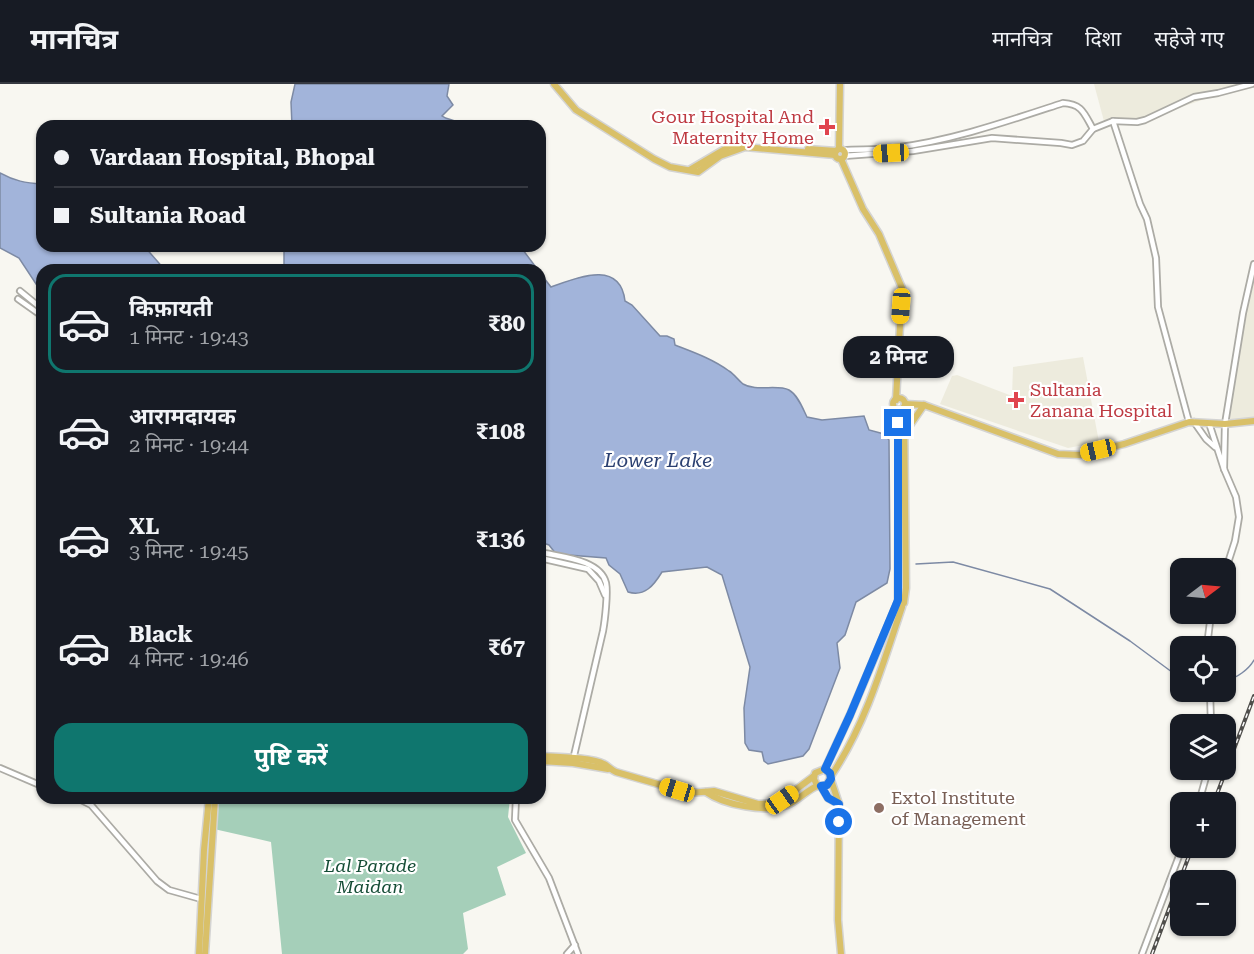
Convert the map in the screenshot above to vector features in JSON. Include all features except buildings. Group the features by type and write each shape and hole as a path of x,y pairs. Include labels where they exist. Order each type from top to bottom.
{"main road":[{"path":"554,84 576,110 670,167 698,172 720,156 745,147 840,154"},
{"path":"825,769 906,588 905,432 897,389 902,288 883,243 863,209 840,154 840,84"},
{"path":"901,404 924,405 1058,454 1080,454 1124,444 1191,422 1225,424 1254,421"},
{"path":"706,792 753,808 765,809 788,805 819,786 827,785 831,778 869,700 900,603 901,404"},
{"path":"905,432 924,405"},
{"path":"546,757 608,769 689,793 714,791 758,804 775,803 788,796 814,776 818,770 825,769"},
{"path":"546,761 573,761"},
{"path":"825,769 831,778 839,804 838,921 841,954"},
{"path":"814,776 828,798 839,804"},
{"path":"199,954 209,804"},
{"path":"206,954 215,804"}],"street":[{"path":"840,154 913,151 992,138 1061,142 1072,145 1083,141 1093,129 1113,121 1137,122 1194,97 1252,84"},
{"path":"840,154 932,142 989,127 1063,103 1075,104 1083,111 1093,129"},
{"path":"1113,121 1147,219 1156,258 1158,307 1191,422 1216,448 1223,449"},
{"path":"958,134 959,143"},
{"path":"1224,469 1225,424 1243,313 1254,264"},
{"path":"20,291 36,304"},
{"path":"18,299 36,312"},
{"path":"1209,423 1216,448 1236,497 1239,517 1236,541 1230,558"},
{"path":"546,554 589,565 605,580 606,613 603,631 573,761"},
{"path":"546,560 588,570 599,581 605,595"},
{"path":"0,768 36,783"},
{"path":"89,804 157,881 169,890 201,899"},
{"path":"516,804 515,820 549,878 578,954"},
{"path":"1142,954 1178,858"},
{"path":"567,954 574,945"}],"shaded area":[{"path":"1094,84 1248,84 1144,120 1105,125"},
{"path":"1254,276 1254,417 1224,424"},
{"name":"Sultania Zanana Hospital","path":"1083,357 1099,442 1068,448 940,404 952,376 957,375 1012,396 1013,367"}],"green space":[{"name":"Lal Parade Maidan","path":"217,804 509,804 508,817 526,853 497,867 506,895 463,913 468,949 463,954 282,954 271,842 214,829"}],"water":[{"path":"295,84 449,84 447,96 453,105 442,116 452,120 292,120 291,102"},
{"path":"0,173 20,181 36,183 36,252 149,252 160,264 36,264 36,284 19,258 0,248"},
{"path":"284,252 524,252 534,264 284,264"},
{"name":"Lower Lake","path":"585,276 606,276 615,280 621,288 625,301 632,305 660,336 674,339 675,345 716,363 748,386 789,390 798,399 807,417 822,420 864,416 869,430 884,434 889,440 890,569 887,583 856,602 845,635 837,643 840,668 809,749 803,756 768,764 764,761 762,752 749,750 745,743 744,708 750,667 722,575 707,567 662,572 648,589 639,593 628,592 620,574 609,565 606,558 556,554 546,544 546,281 551,287"}],"waterway":[{"path":"916,564 953,562 1050,589 1130,641 1170,671"},
{"path":"1236,677 1254,660"}],"railway":[{"path":"1218,792 1254,696"},
{"path":"1152,954 1188,858"}],"place":[{"name":"Gour Hospital And Maternity Home","path":"827,127"},
{"name":"Sultania Zanana Hospital","path":"1016,400"},
{"name":"Extol Institute of Management","path":"879,808"}],"route":[{"path":"839,822 839,804 828,798 821,786 830,783 831,779 830,773 825,769 850,715 899,595 898,423"}]}
